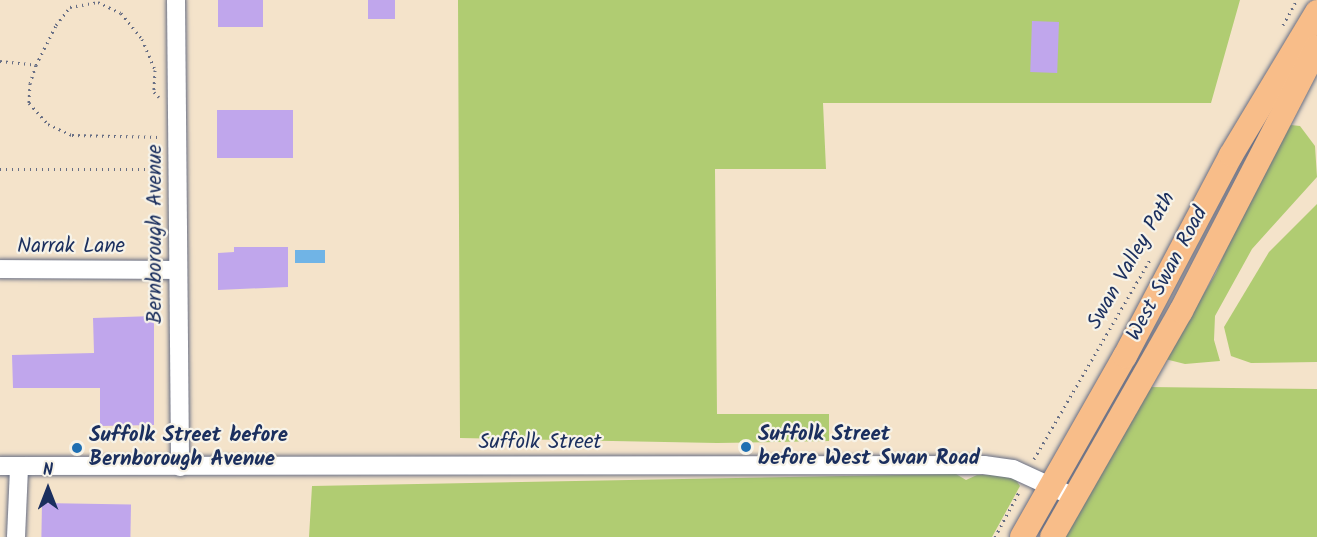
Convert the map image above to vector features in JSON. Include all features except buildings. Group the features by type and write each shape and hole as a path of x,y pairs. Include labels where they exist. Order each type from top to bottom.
{"main road":[{"name":"West Swan Road","path":"1022,537 1125,356 1231,155 1317,12"},
{"name":"West Swan Road","path":"1052,537 1181,311 1317,47"}],"street":[{"name":"Bernborough Avenue","path":"176,0 180,467"},
{"name":"Narrak Lane","path":"0,269 178,270"},
{"name":"Suffolk Street","path":"0,466 19,468 931,464 999,466 1028,475 1074,497"},
{"path":"16,537 19,468"}],"path":[{"path":"1280,29 1297,0"},
{"path":"160,99 154,92 155,70 141,39 121,13 98,2 70,7 56,24 36,65 29,103 48,124 72,135 166,137"},
{"path":"0,61 36,65"},
{"path":"0,169 161,169"},
{"name":"Swan Valley Path","path":"995,537 1028,475 1039,447 1156,250"}],"green space":[{"path":"458,0 1240,0 1211,103 823,103 826,169 715,169 717,414 829,414 829,441 717,443 460,438"},
{"path":"1291,125 1300,126 1315,146 1317,177 1252,249 1215,316 1214,340 1220,361 1185,364 1165,359 1216,273 1253,185 1284,131"},
{"path":"1317,204 1317,362 1251,363 1231,356 1224,327 1269,252"},
{"path":"1149,387 1317,389 1317,537 1058,537"},
{"path":"956,474 966,480 977,475 999,475 1016,480 1020,486 992,537 309,537 312,486"}],"water":[{"path":"295,250 325,250 325,263 295,263"}],"place":[{"name":"Suffolk Street before West Swan Road","path":"746,447"},
{"name":"Suffolk Street before Bernborough Avenue","path":"77,448"}]}
